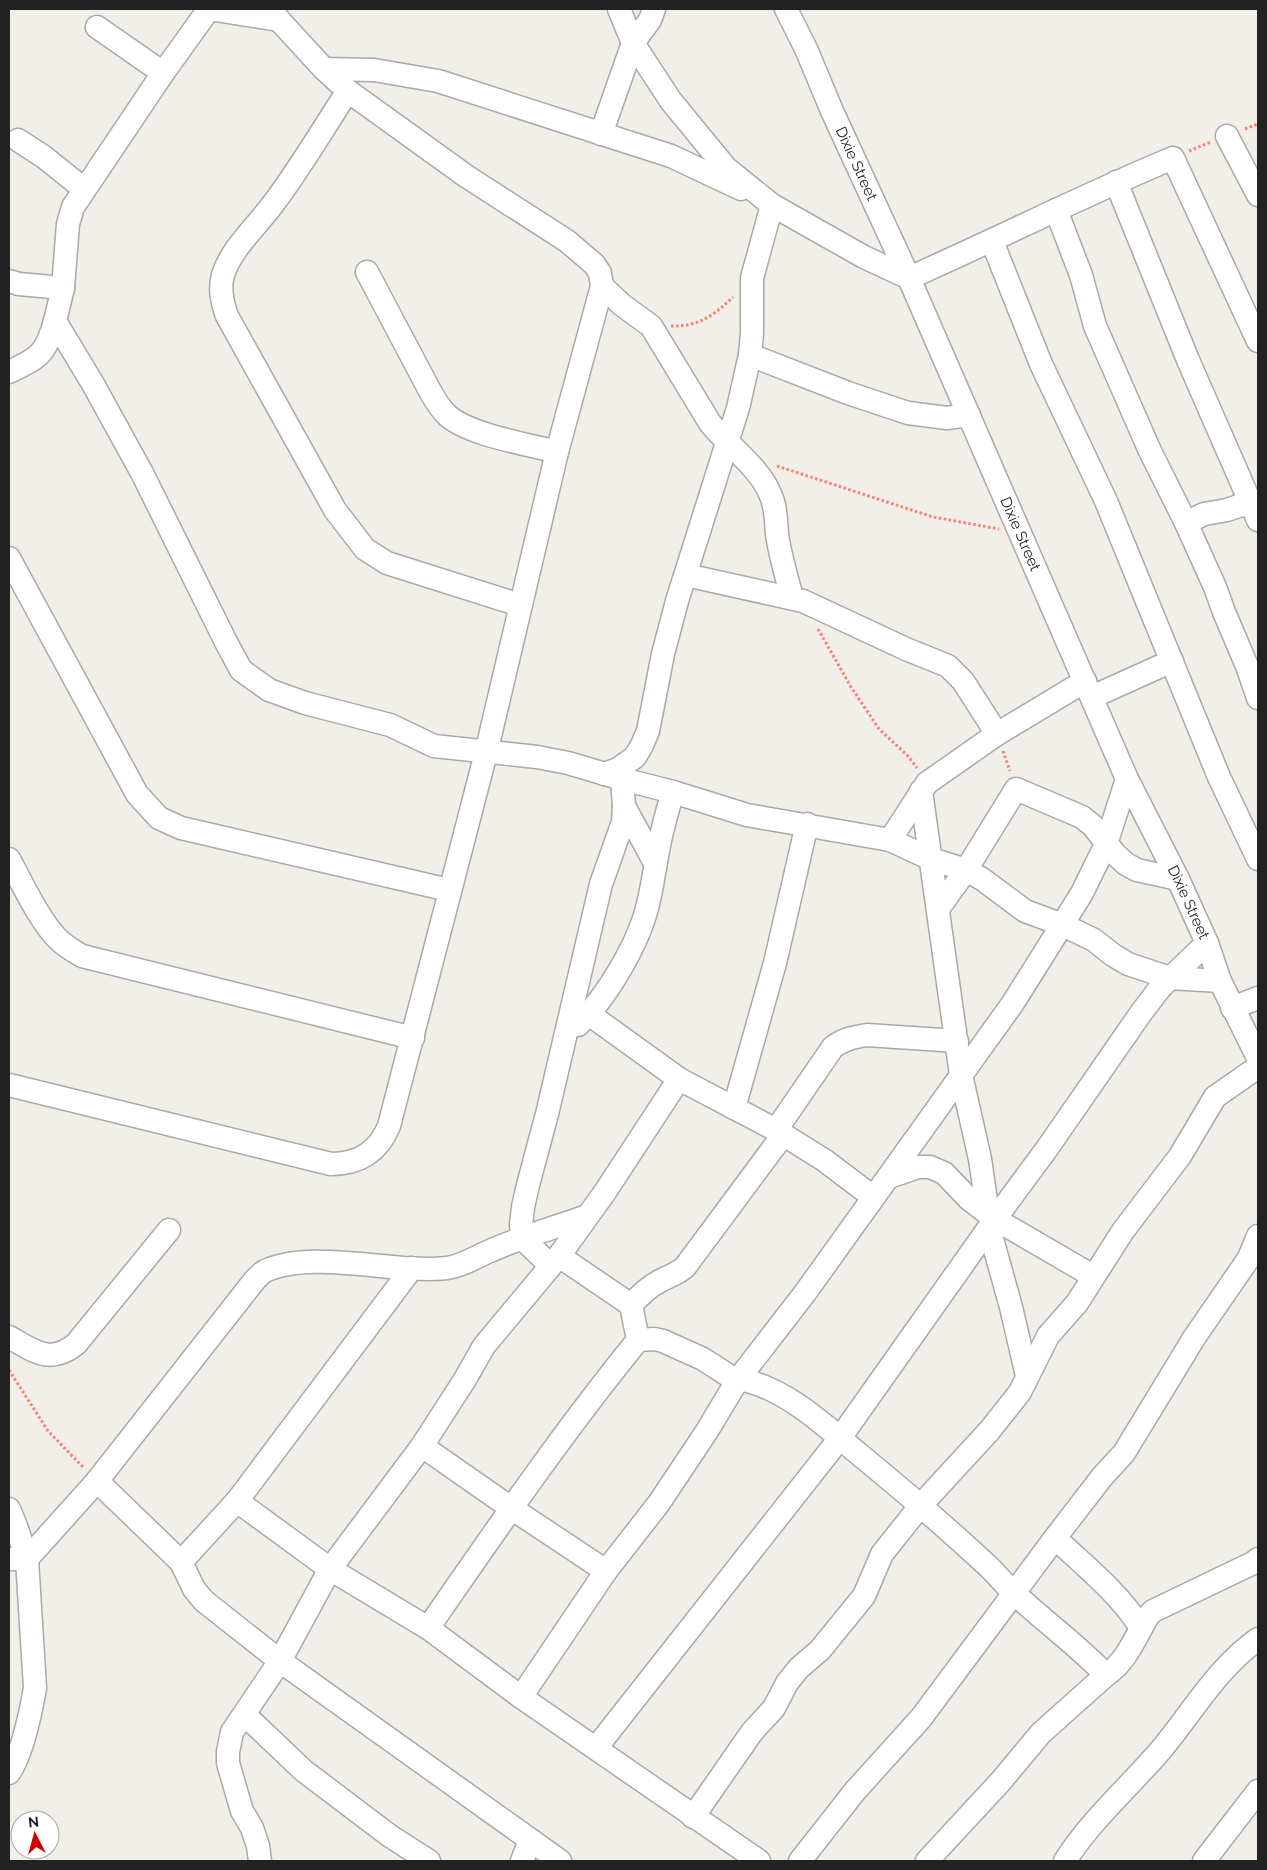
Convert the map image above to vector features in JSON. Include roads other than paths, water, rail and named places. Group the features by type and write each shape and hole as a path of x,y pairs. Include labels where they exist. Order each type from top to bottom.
{"street":[{"path":"9,372 29,363 42,353 49,343 63,288 68,224 73,207 162,73 209,9 275,14 324,69 348,91 466,176 567,241 594,264 600,273 602,286 557,452 486,753 449,890 413,1038 384,1137 377,1148 356,1162 331,1164 9,1085"},
{"path":"619,9 633,43 651,72 692,128 726,168 766,200"},
{"path":"601,134 633,43 650,20 654,9"},
{"name":"Dixie Street","path":"786,9 807,51 832,111 909,278 1127,779 1178,879 1207,944 1232,1008 1258,1058"},
{"path":"97,27 162,73"},
{"path":"324,69 374,70 438,81 671,156 766,200 864,257 909,278 1116,182 1173,158 1258,341"},
{"path":"348,91 276,200 228,263 221,289 224,309 335,510 365,549 387,563 520,605"},
{"path":"1228,136 1258,195"},
{"path":"18,140 44,157 84,189"},
{"path":"1116,182 1188,360 1254,511 1227,510 1204,514 1186,523"},
{"path":"613,777 618,769 635,757 642,745 652,714 663,654 677,601 738,408 750,355 752,278 766,200"},
{"path":"1056,210 1081,275 1095,326 1150,452 1186,523 1215,587 1258,698"},
{"path":"992,241 1013,291 1025,327 1054,393 1096,478 1219,777 1258,859"},
{"path":"367,272 437,404 447,415 459,424 473,430 557,452"},
{"path":"9,281 19,284 63,288"},
{"path":"602,286 622,305 651,326 696,402 726,442 754,470 772,497 783,564 798,599"},
{"path":"55,321 94,384 142,473 241,670 269,690 305,703 390,725 434,746 537,757 568,763 747,815 890,840 931,859 966,870 1025,911 1063,925 1094,940 1113,956 1128,964 1170,978 1220,981"},
{"path":"750,355 848,393 908,413 947,418 969,415"},
{"path":"9,558 137,794 159,818 182,828 449,890"},
{"path":"686,575 798,599 906,649 948,666 963,681 997,734"},
{"path":"890,840 924,787 997,734 1088,689 1172,661"},
{"path":"613,777 624,806 655,863"},
{"path":"521,1696 606,1571 659,1503 738,1380 805,1293 1013,1003 1082,893 1106,844 1127,779"},
{"path":"924,787 931,859 961,1075 980,1159 990,1220 1027,1376"},
{"path":"938,909 966,870 1016,788 1082,817 1093,826 1106,844 1126,864 1137,870 1178,879"},
{"path":"566,1038 589,1014 615,978 630,949 648,905 655,863 673,792"},
{"path":"624,806 622,828 603,876 592,918 566,1038 557,1067 548,1114 528,1185 521,1225 523,1239 631,1305 638,1340"},
{"path":"734,1108 775,963 807,824"},
{"path":"9,859 28,894 57,939 69,949 82,956 413,1038"},
{"path":"596,1748 840,1438 990,1220 1046,1150 1141,1013 1160,988 1207,944"},
{"path":"1232,1008 1258,998"},
{"path":"589,1014 679,1079 779,1133 824,1160 873,1197"},
{"path":"631,1305 644,1291 660,1281 673,1276 685,1267 779,1133 833,1047 842,1040 854,1036 867,1035 956,1041"},
{"path":"693,1816 752,1732 774,1708 787,1683 799,1668 820,1650 864,1596 882,1554 921,1506 990,1430 1020,1392 1048,1336 1078,1303 1123,1230 1180,1156 1215,1097 1258,1067"},
{"path":"260,1861 258,1846 252,1828 242,1811 228,1763 229,1742 232,1732 280,1661 330,1569 422,1446 484,1346 555,1260 625,1163 679,1079"},
{"path":"889,1177 918,1167 930,1167 944,1173 990,1220 1093,1276"},
{"path":"18,1559 97,1481 254,1281 264,1272 296,1263 313,1262 412,1268 461,1266 490,1251 587,1216"},
{"path":"9,1336 42,1355 54,1356 66,1353 76,1344 169,1230"},
{"path":"800,1861 855,1791 921,1718 1055,1538 1102,1477 1124,1453 1194,1338 1248,1258 1258,1236"},
{"path":"181,1562 237,1501 412,1268"},
{"path":"428,1628 511,1508 613,1370 638,1340 654,1339 703,1359 738,1380 750,1381 778,1392 840,1438 921,1506 1015,1594 1064,1634 1106,1675"},
{"path":"422,1446 606,1571"},
{"path":"97,1481 181,1562 194,1589 204,1601 280,1661 560,1861"},
{"path":"237,1501 330,1569 428,1628 521,1696 759,1861"},
{"path":"9,1509 16,1526 18,1559 35,1688 16,1760 9,1773"},
{"path":"1055,1538 1115,1595 1133,1614 1141,1628"},
{"path":"927,1861 1042,1733 1116,1668 1125,1657 1153,1611 1257,1563"},
{"path":"1065,1861 1084,1833 1158,1753 1226,1667 1242,1651 1258,1639"},
{"path":"245,1715 304,1771 390,1836 429,1861"},
{"path":"1204,1861 1258,1791"},
{"path":"522,1861 530,1840"}]}
